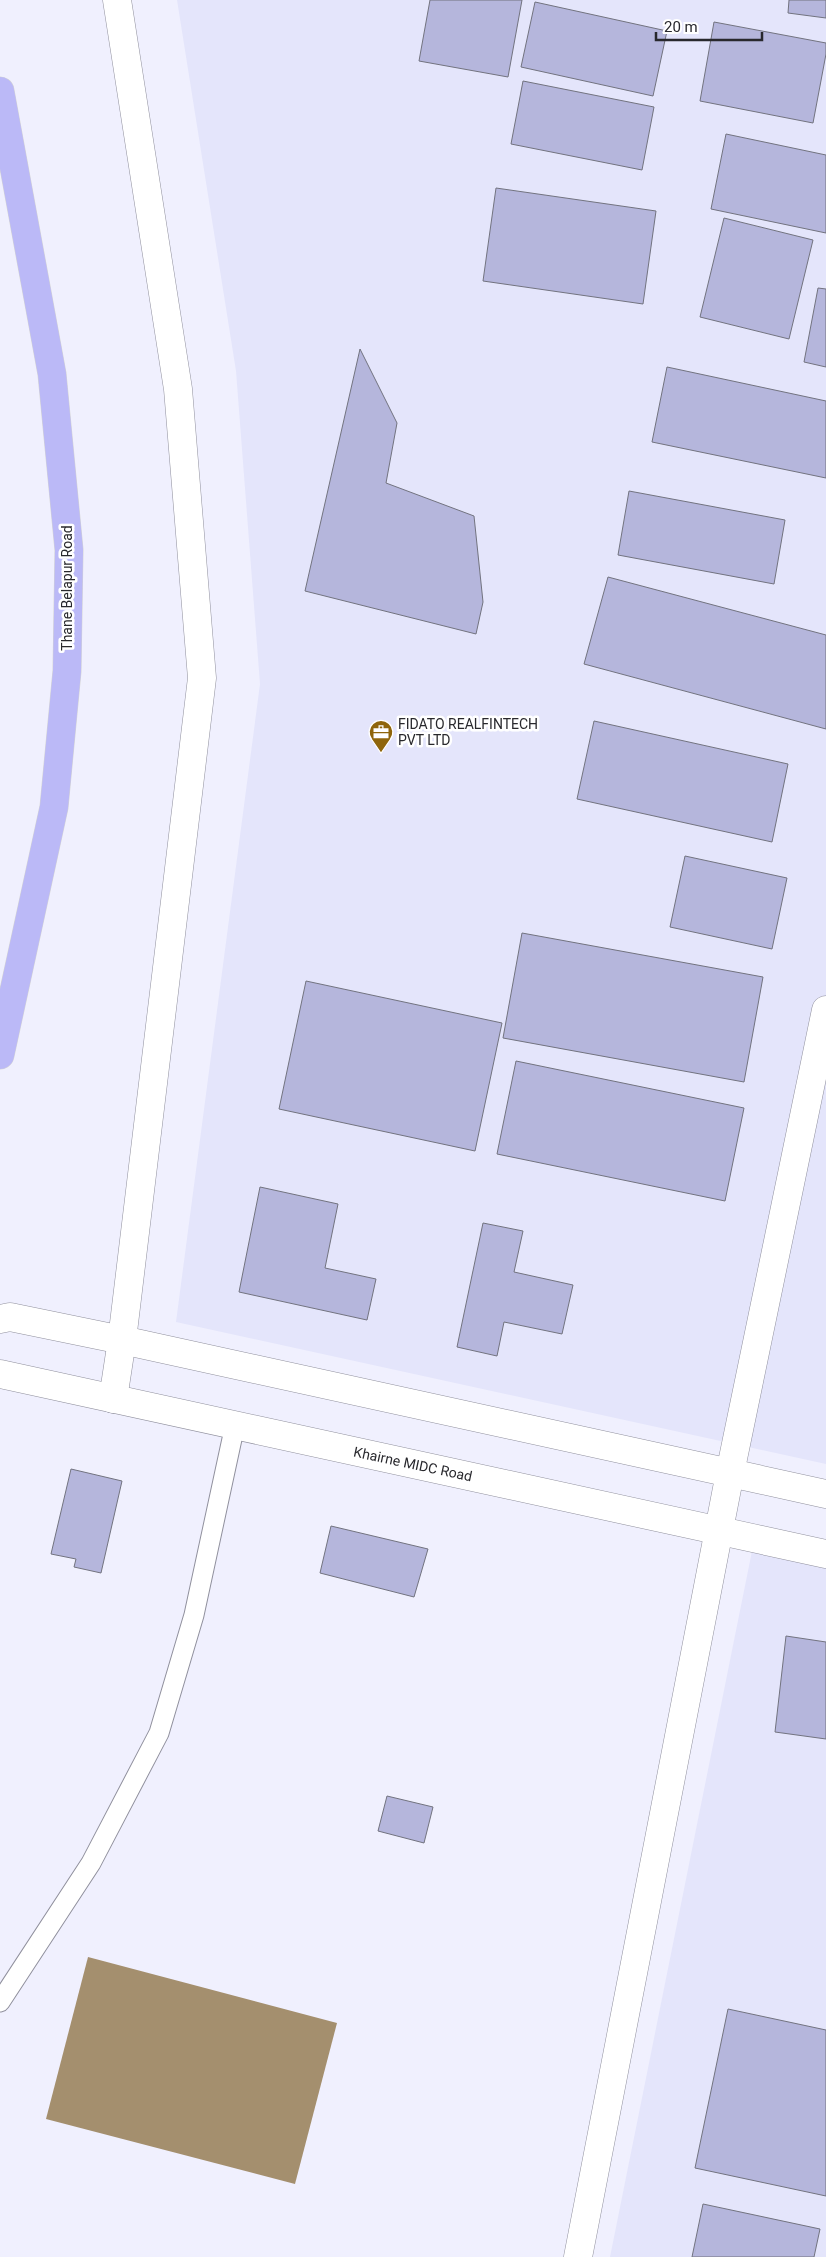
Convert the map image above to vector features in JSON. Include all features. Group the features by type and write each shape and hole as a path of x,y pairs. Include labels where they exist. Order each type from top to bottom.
{"main road":[{"name":"Thane Belapur Road","path":"0,91 52,374 69,550 67,671 54,807 0,1055"}],"street":[{"path":"113,1398 122,1340 202,678 178,388 117,0"},
{"path":"578,2257 718,1530 826,1010"},
{"path":"0,1319 10,1317 122,1340 826,1494"},
{"name":"Khairne MIDC Road","path":"0,1374 826,1554"}],"lane":[{"path":"0,2002 91,1863 159,1733 194,1615 235,1425"}],"shaded area":[{"path":"177,0 826,0 826,1464 176,1322 260,684 236,371"},
{"path":"752,1551 826,1568 826,2257 610,2257"},
{"path":"88,1957 337,2023 295,2184 46,2119"}],"building":[{"path":"430,0 522,0 508,77 419,61"},
{"path":"789,0 826,0 826,18 788,13"},
{"path":"535,2 667,31 653,96 521,67"},
{"path":"714,22 826,43 826,54 813,123 700,101"},
{"path":"523,81 654,107 642,170 511,144"},
{"path":"726,134 826,155 826,233 711,209"},
{"path":"496,188 656,211 643,304 483,281"},
{"path":"724,218 813,240 789,339 700,317"},
{"path":"818,288 826,289 826,367 804,362"},
{"path":"360,349 397,423 386,483 474,516 483,602 476,634 305,591"},
{"path":"667,367 826,401 826,478 652,442"},
{"path":"629,491 785,520 774,584 618,555"},
{"path":"608,577 826,635 826,729 584,664"},
{"path":"594,721 788,764 772,842 577,799"},
{"path":"685,856 787,878 772,949 670,927"},
{"path":"522,933 763,977 744,1082 503,1038"},
{"path":"306,981 502,1023 475,1151 279,1109"},
{"path":"516,1061 744,1108 725,1201 497,1154"},
{"path":"260,1187 338,1204 325,1268 376,1279 367,1320 239,1292"},
{"path":"483,1223 523,1231 514,1272 573,1285 562,1334 504,1322 497,1356 457,1347"},
{"path":"71,1469 122,1481 101,1573 74,1567 76,1559 51,1554"},
{"path":"331,1526 428,1549 414,1597 320,1573"},
{"path":"786,1636 826,1642 826,1739 775,1732"},
{"path":"387,1796 433,1807 424,1843 378,1831"},
{"path":"728,2009 826,2030 826,2196 695,2168"},
{"path":"703,2204 820,2229 814,2257 692,2257"}],"place":[{"name":"FIDATO REALFINTECH PVT LTD","path":"381,753"}]}
